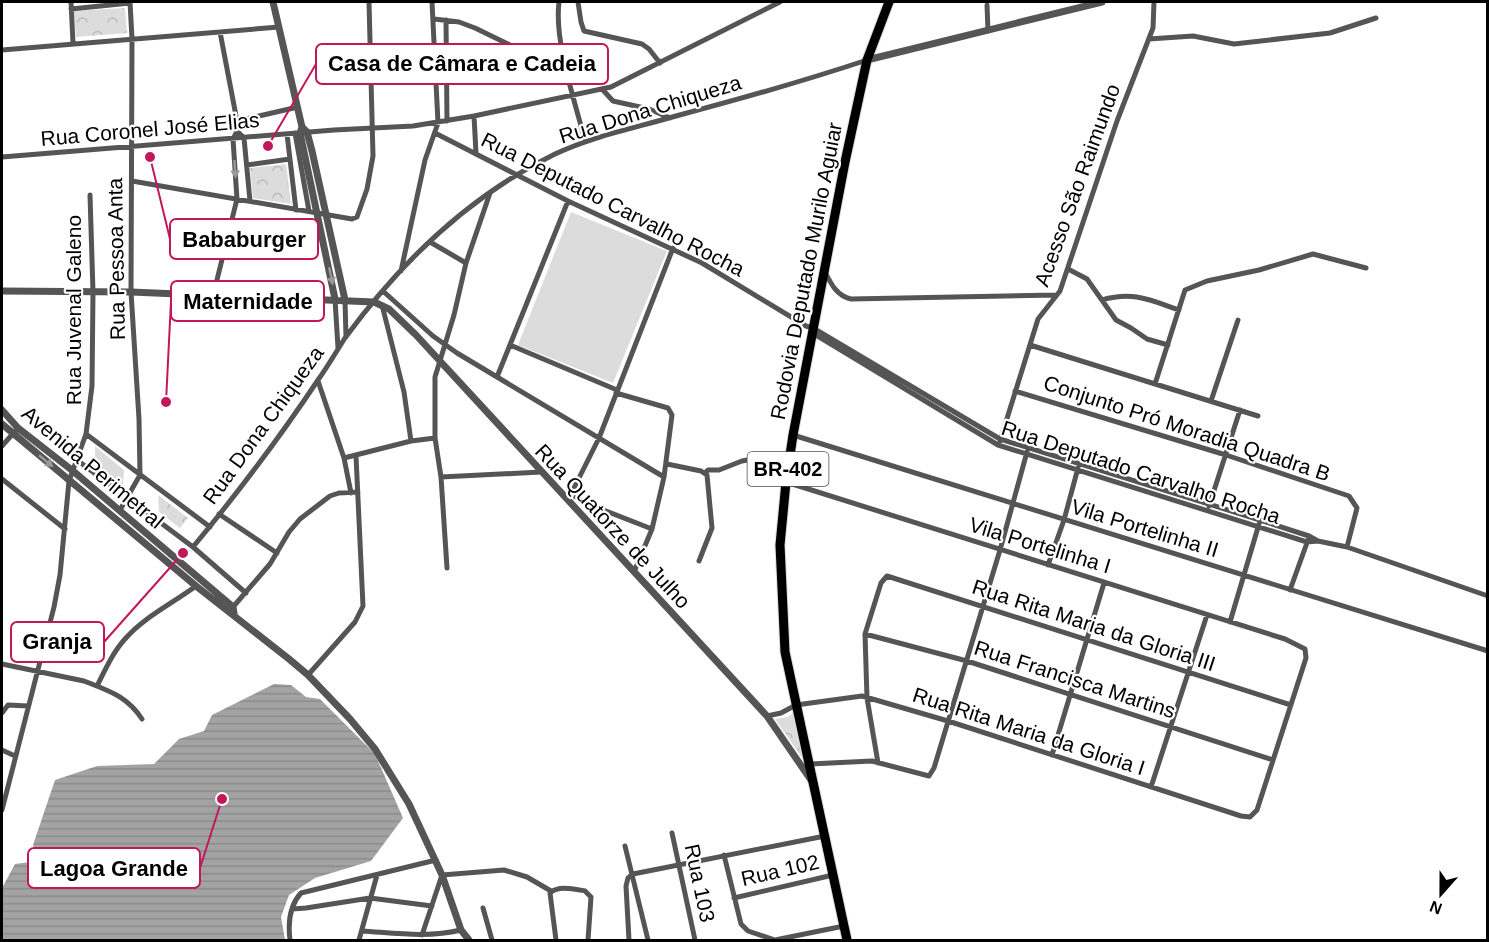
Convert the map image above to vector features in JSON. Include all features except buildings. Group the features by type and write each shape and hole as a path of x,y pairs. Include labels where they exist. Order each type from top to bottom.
{"highway":[{"name":"Rodovia Deputado Murilo Aguiar","path":"847,940 785,652 780,545 789,460 810,329 824,270 858,94 867,60 889,2"}],"street":[{"path":"71,2 73,43"},
{"path":"71,9 130,2"},
{"name":"Rua Pessoa Anta","path":"130,2 132,39 131,292 140,475"},
{"path":"273,2 298,107 309,211"},
{"path":"132,181 352,219 358,216 372,166 369,2"},
{"path":"401,273 425,160 438,123 432,2"},
{"path":"559,2 559,36 585,141"},
{"path":"578,2 580,22 584,31 642,44 660,63"},
{"name":"Rua Coronel José Elias","path":"2,157 233,139 301,131 438,123 474,116 602,89 621,82 780,2"},
{"name":"Rua Dona Chiqueza","path":"193,547 318,381 346,337 378,303 384,292 452,220 517,174 585,141 867,60 1102,2"},
{"name":"Acesso São Raimundo","path":"999,442 1038,319 1056,295 1068,269 1087,207 1153,28 1154,2"},
{"path":"987,4 988,31"},
{"path":"1149,39 1192,36 1234,44 1330,33 1376,18"},
{"path":"434,19 475,28 568,73"},
{"path":"446,20 447,121"},
{"path":"2,50 279,27"},
{"path":"213,296 237,199 233,139 237,131 237,121 220,32"},
{"path":"602,89 613,101 649,109 670,118"},
{"path":"237,121 298,107"},
{"path":"474,116 476,153"},
{"path":"237,131 244,138 250,201"},
{"path":"301,131 313,175 335,299 338,348"},
{"name":"Rua Deputado Carvalho Rocha","path":"435,133 568,201 673,248 712,269 999,442 1308,539 1347,548 1487,596"},
{"path":"287,134 296,210"},
{"path":"247,165 290,159"},
{"path":"313,175 326,213 345,300 346,337"},
{"path":"447,568 441,477 435,438 435,377 438,361 454,315 466,263 490,193"},
{"name":"Rua Juvenal Galeno","path":"69,481 86,434 92,386 93,292 90,195"},
{"path":"497,377 568,201"},
{"path":"430,242 466,263"},
{"path":"652,529 570,497 598,438 673,248"},
{"path":"326,255 335,253"},
{"path":"1155,384 1185,290 1207,281 1259,270 1313,254 1366,268"},
{"path":"1068,269 1087,279 1116,320 1147,339 1168,345"},
{"path":"824,270 838,292 851,299 1056,295"},
{"path":"2,291 131,292 335,299 378,303 404,392 411,441"},
{"path":"384,292 444,344 664,477"},
{"path":"1102,300 1114,296 1137,296 1179,310"},
{"name":"Rua Quatorze de Julho","path":"378,303 396,315 541,472 570,497 634,572 767,716 814,784"},
{"path":"1211,401 1238,320"},
{"path":"510,345 617,392 671,410 667,464 652,529 634,572"},
{"path":"1030,345 1258,416"},
{"path":"318,381 344,458 351,493"},
{"name":"Conjunto Pró Moradia Quadra B","path":"1015,391 1226,455 1349,496 1357,508 1347,548"},
{"name":"Avenida Perimetral","path":"2,410 16,431 69,481 233,610"},
{"path":"1209,507 1240,411"},
{"name":"Avenida Perimetral","path":"2,424 74,471 120,510 196,586 233,610"},
{"path":"2,446 16,431"},
{"path":"86,434 210,526"},
{"name":"Vila Portelinha II","path":"793,435 1488,651"},
{"path":"344,458 411,441 435,438"},
{"path":"810,764 855,761 878,763 929,776 934,768 983,607 1027,451"},
{"path":"308,675 355,622 363,606 356,456"},
{"path":"667,464 705,473 708,470 719,470 742,461 763,457 789,460"},
{"path":"77,460 193,547 246,594"},
{"path":"1048,565 1064,520 1078,466"},
{"path":"441,477 541,472"},
{"path":"699,561 712,528 708,481 705,473"},
{"path":"120,510 140,475"},
{"path":"2,479 65,529"},
{"path":"2,810 54,607 69,481"},
{"name":"Vila Portelinha I","path":"786,482 1285,639 1305,649 1306,658 1291,705"},
{"path":"358,492 330,496 300,519 288,532 277,553 233,610 308,675 375,749 409,804 436,860 464,937"},
{"path":"219,514 277,553"},
{"path":"1230,622 1259,523"},
{"path":"1290,590 1308,539"},
{"name":"Rua Rita Maria da Gloria III","path":"866,634 881,583 887,576 1291,705"},
{"path":"1052,755 1104,583"},
{"path":"96,686 118,648 136,627 196,586"},
{"path":"1151,787 1207,615"},
{"path":"866,634 867,698 878,763"},
{"name":"Rua Francisca Martins","path":"866,634 966,661 1170,729 1273,760"},
{"path":"2,664 84,681 117,695 133,705 142,719"},
{"name":"Rua Rita Maria da Gloria I","path":"767,716 781,713 796,705 862,696 1250,817 1257,810 1273,760"},
{"path":"2,713 8,705 28,706"},
{"path":"1273,760 1291,705"},
{"path":"2,750 15,756"},
{"name":"Rua 103","path":"672,833 695,940"},
{"path":"631,875 825,836"},
{"path":"626,846 648,940"},
{"path":"724,855 741,924 748,932 775,940 844,926"},
{"path":"290,940 289,923 292,909 296,899 305,891 436,860"},
{"path":"442,875 504,870 526,877 551,893 568,889 587,892 591,897 588,940"},
{"name":"Rua 102","path":"734,898 834,874"},
{"path":"359,940 377,875"},
{"path":"422,935 442,875"},
{"path":"629,940 626,886 631,875"},
{"path":"551,893 556,940"},
{"path":"292,909 370,898 432,906"},
{"path":"483,908 492,940"},
{"path":"362,931 422,935 446,933 464,937"}],"green space":[{"path":"125,8 127,33 76,37 74,11"},
{"path":"286,164 291,204 253,198 250,168"},
{"path":"571,212 667,251 613,383 518,345"},
{"path":"95,446 124,470 123,487 95,465"},
{"path":"158,495 188,518 180,528 159,512"},
{"path":"795,711 805,762 775,719 788,717"}],"shaded area":[{"path":"274,684 291,685 306,697 320,699 375,754 403,818 371,861 315,878 289,895 281,917 285,940 2,940 2,888 15,864 38,861 33,845 55,780 97,766 154,764 179,739 204,731 212,715"}],"place":[{"name":"Casa de Câmara e Cadeia","path":"268,146"},
{"name":"Bababurger","path":"150,157"},
{"name":"Maternidade","path":"166,402"},
{"name":"Granja","path":"183,553"},
{"name":"Lagoa Grande","path":"222,799"}]}
